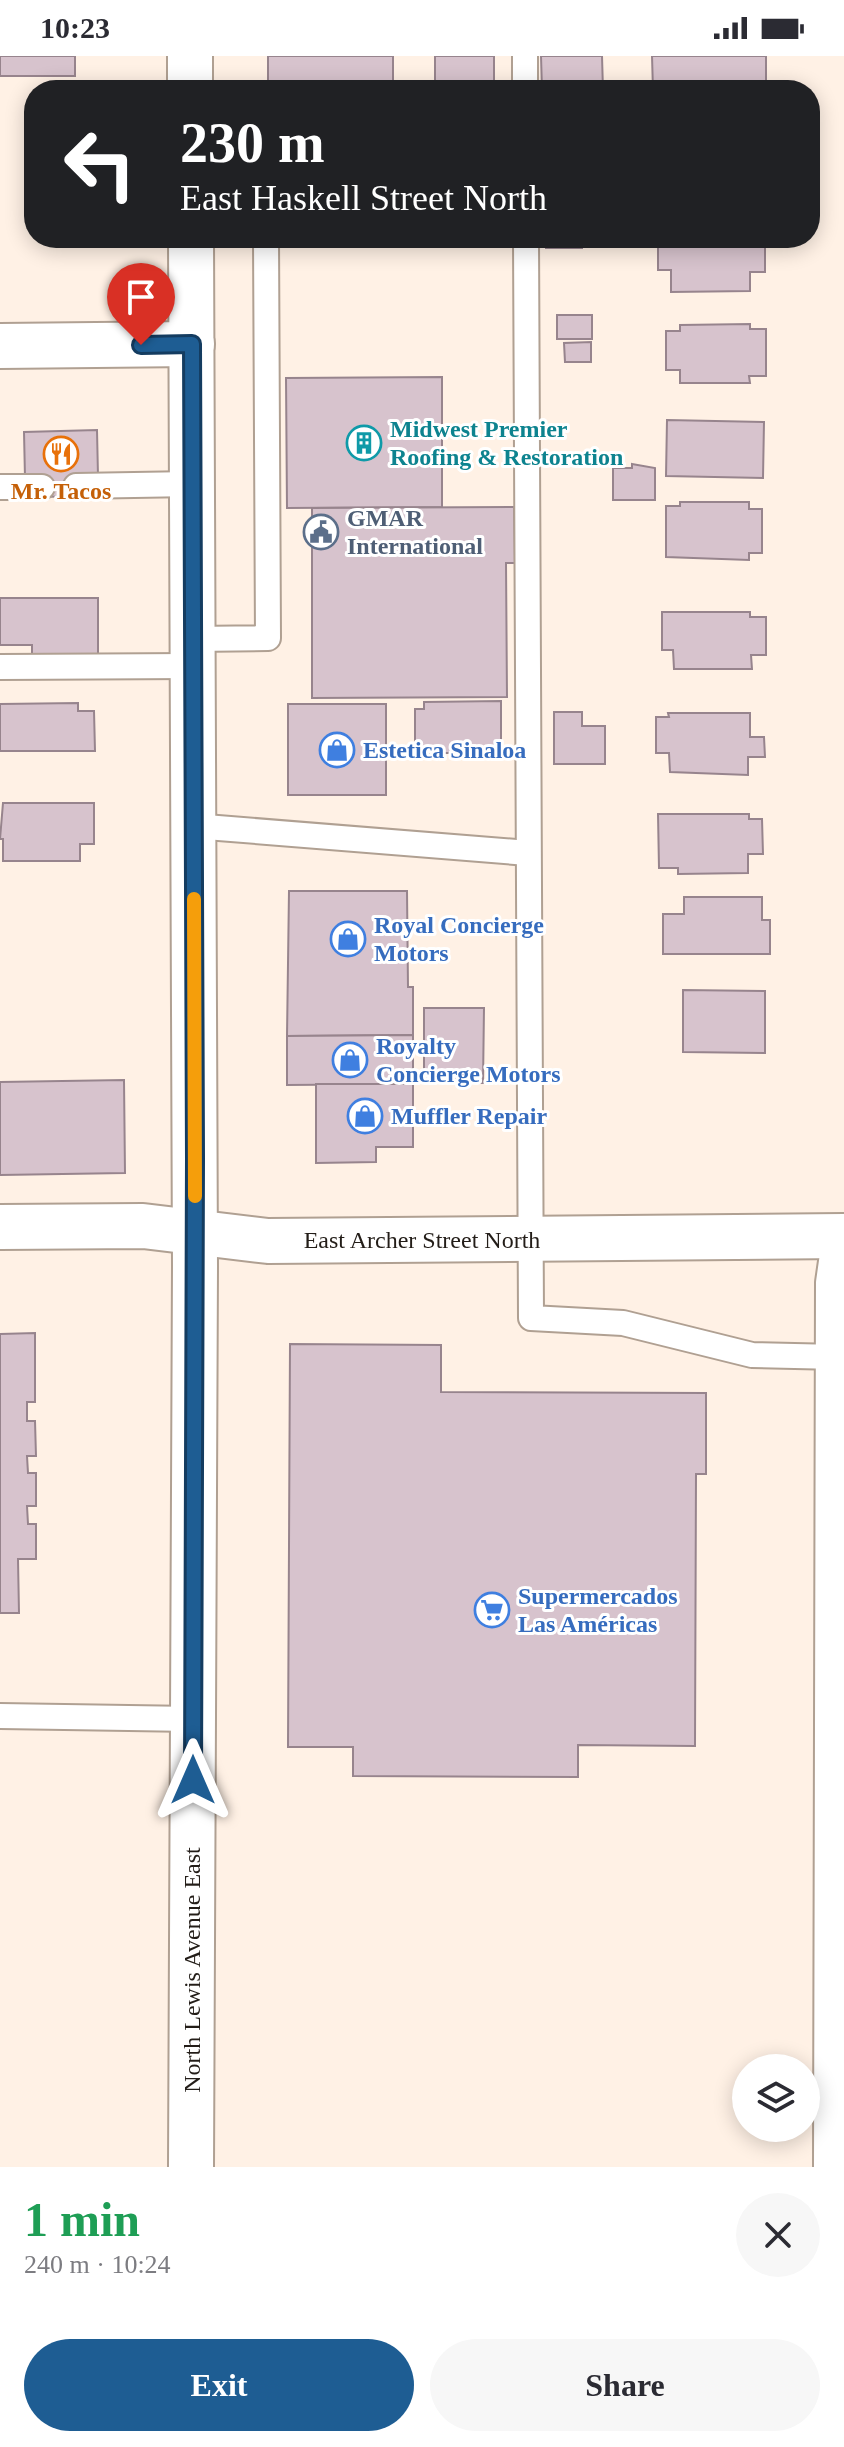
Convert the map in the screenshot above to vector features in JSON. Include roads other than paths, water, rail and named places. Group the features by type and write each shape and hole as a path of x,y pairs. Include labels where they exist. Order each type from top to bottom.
{"street":[{"path":"190,56 190,80"},
{"name":"North Lewis Avenue East","path":"191,248 195,1234 191,2167"},
{"path":"0,346 192,344"},
{"name":"East Archer Street North","path":"0,1227 143,1226 268,1241 844,1239"},
{"path":"836,2167 838,1283 844,1239"}],"lane":[{"path":"525,56 525,80"},
{"path":"0,667 193,653 268,638 266,248"},
{"path":"526,248 531,1318 623,1323 752,1355 838,1357"},
{"path":"76,486 192,484"},
{"path":"0,487 42,487"},
{"path":"193,826 528,853"},
{"path":"0,1716 193,1719"}],"place":[{"name":"Midwest Premier Roofing & Restoration","path":"364,443"},
{"name":"Mr. Tacos","path":"61,454"},
{"name":"GMAR International","path":"321,532"},
{"name":"Estetica Sinaloa","path":"337,750"},
{"name":"Royal Concierge Motors","path":"348,939"},
{"name":"Royalty Concierge Motors","path":"350,1060"},
{"name":"Muffler Repair","path":"365,1116"},
{"name":"Supermercados Las Américas","path":"492,1610"}]}
